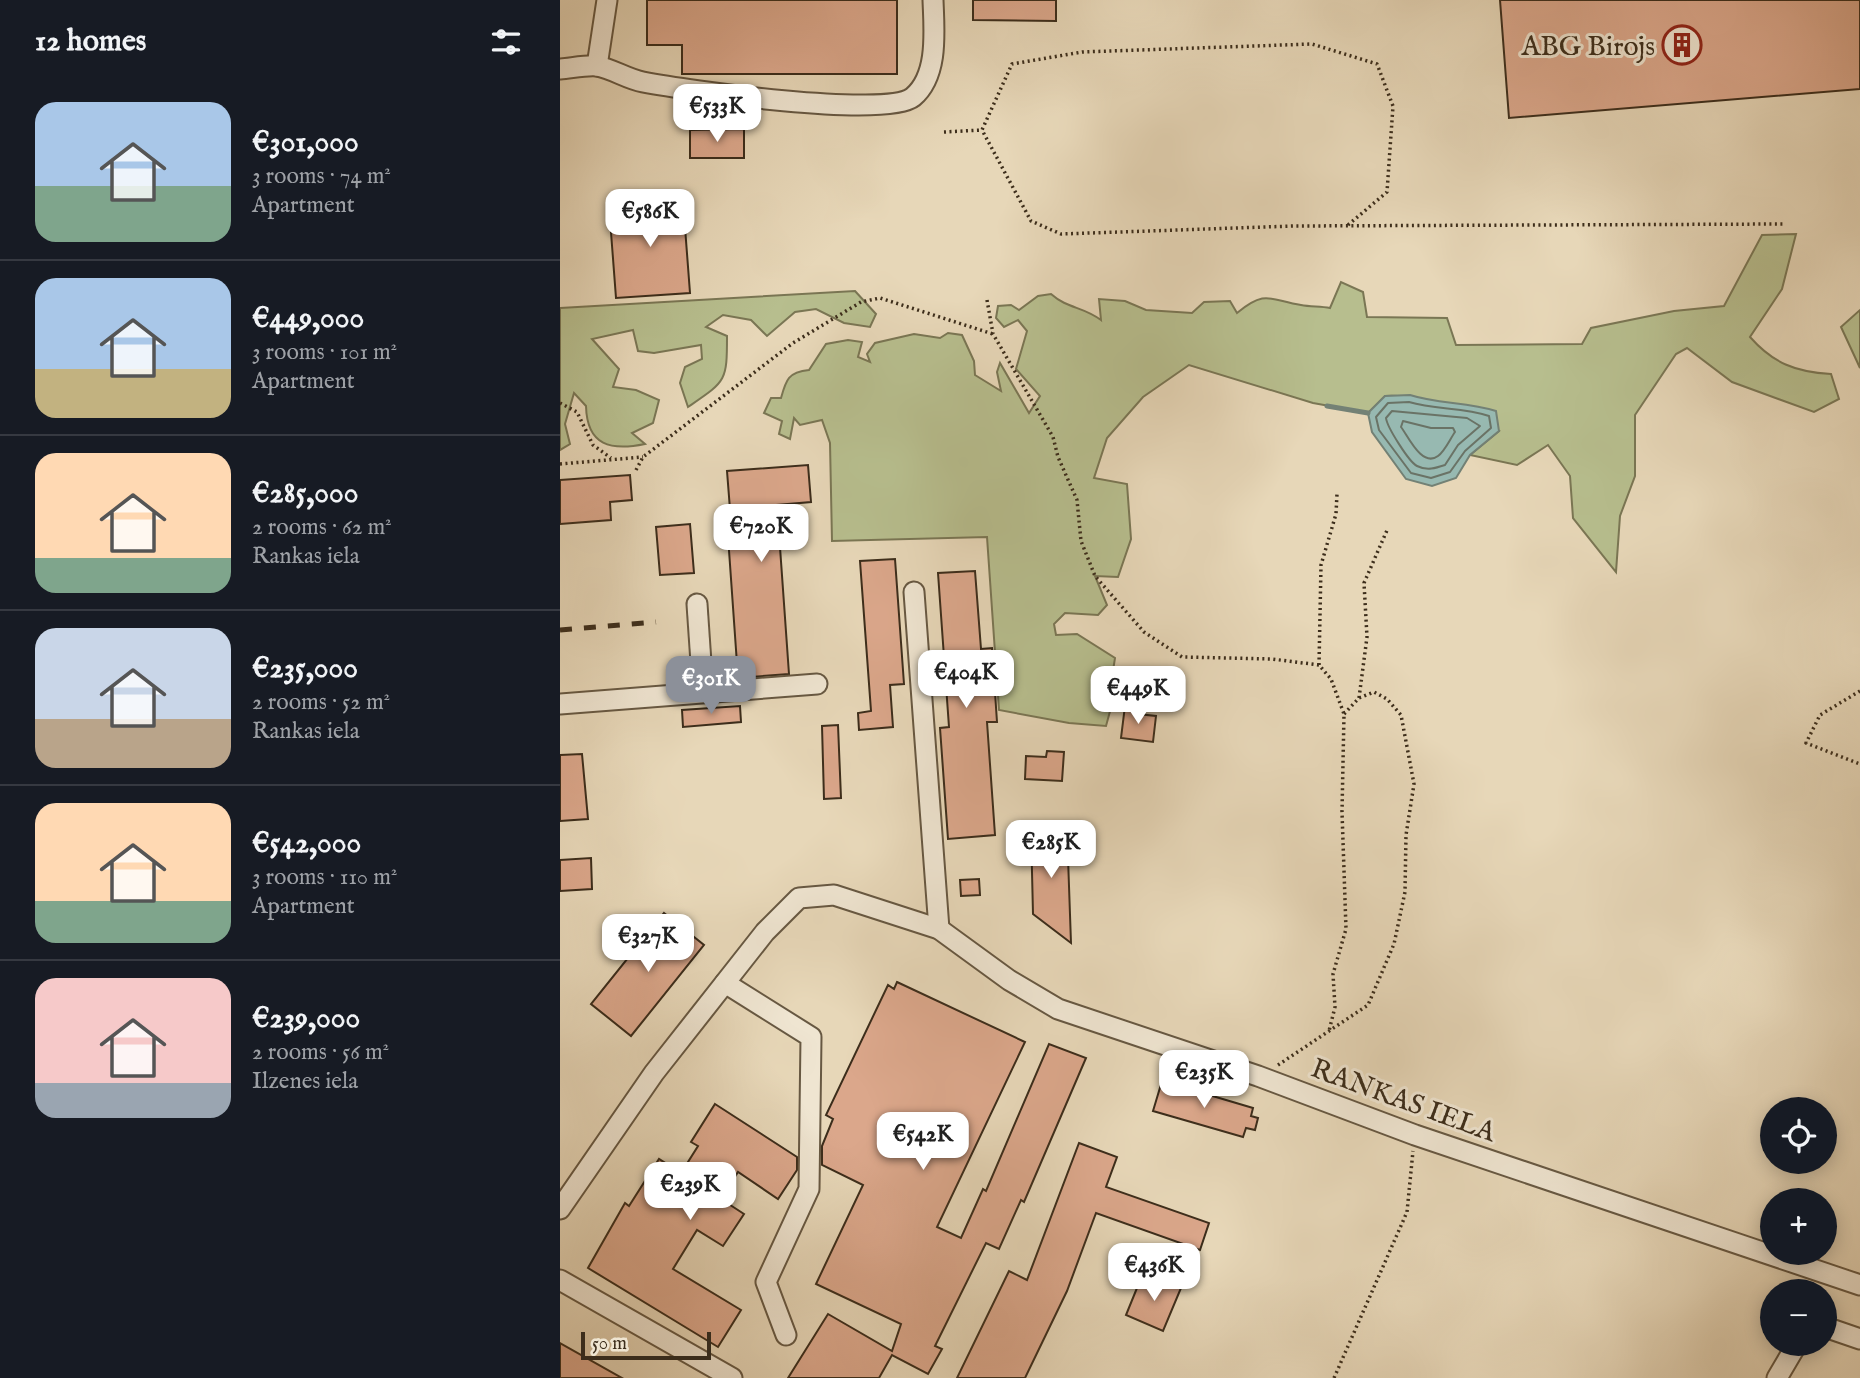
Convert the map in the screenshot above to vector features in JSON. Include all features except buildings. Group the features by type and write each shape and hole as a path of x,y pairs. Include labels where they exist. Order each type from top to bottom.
{"street":[{"path":"597,66 607,0"},
{"path":"560,69 597,66 640,82 758,99 875,106 901,103 920,90 930,66 934,34 933,0"},
{"path":"914,592 939,929"},
{"path":"697,604 703,692"},
{"path":"560,704 817,684"},
{"name":"RANKAS IELA","path":"560,1209 654,1073 765,932 799,898 834,895 939,929 1009,980 1058,1009 1258,1076 1415,1135 1860,1285"},
{"path":"725,983 811,1037 809,1189 766,1282 786,1335"},
{"path":"560,1280 732,1378"},
{"path":"1837,1331 1860,1339"},
{"path":"1777,1378 1790,1356"}],"path":[{"path":"982,130 1012,64 1082,52 1312,44 1377,64 1393,106 1387,192 1348,225"},
{"path":"944,132 982,130"},
{"path":"982,130 1031,221 1060,234 1348,225 1783,224"},
{"path":"636,470 643,457 793,343 860,302 880,298 993,334"},
{"path":"987,300 993,334 1053,437 1058,457 1077,500 1081,541 1095,576 1143,632 1182,657 1272,659 1319,664"},
{"path":"560,403 577,412 593,445 613,460"},
{"path":"560,464 643,457"},
{"path":"1329,1031 1335,1007 1333,974 1346,929 1342,812 1343,714 1331,679 1319,664 1321,565 1336,514 1337,494"},
{"path":"1359,698 1367,637 1364,583 1388,527"},
{"path":"1860,691 1819,715 1806,743 1860,764"},
{"path":"1258,1076 1295,1056 1368,1005 1394,944 1405,892 1406,835 1415,784 1401,715 1387,699 1374,692 1359,698 1343,714"},
{"path":"1334,1378 1407,1212 1415,1135"}],"green space":[{"path":"1796,234 1782,289 1750,337 1776,360 1806,371 1831,374 1839,399 1814,412 1732,382 1687,348 1676,354 1635,415 1635,476 1620,516 1616,572 1573,518 1570,476 1548,445 1517,465 1470,455 1499,431 1444,405 1416,398 1385,396 1368,413 1313,403 1189,365 1143,397 1107,438 1094,478 1127,484 1131,539 1118,577 1095,576 1107,605 1098,615 1065,613 1054,624 1056,635 1077,634 1115,658 1112,677 1118,682 1106,726 1069,723 999,710 987,537 832,541 830,443 822,420 800,425 794,418 790,439 779,434 782,421 764,413 771,398 781,398 789,378 809,370 826,344 848,340 862,342 858,357 870,362 867,354 875,343 914,334 940,338 948,333 962,335 974,361 975,375 1001,391 997,372 1000,363 1029,413 1040,396 1016,369 1027,331 1018,320 1004,327 996,318 998,306 1011,305 1019,310 1038,296 1051,294 1101,320 1099,299 1125,301 1146,310 1192,313 1204,302 1230,301 1237,313 1255,301 1268,298 1330,308 1341,282 1363,292 1367,317 1447,318 1456,345 1582,344 1591,328 1674,311 1724,306 1762,235"},
{"path":"855,291 876,314 870,327 844,323 816,309 795,312 767,336 751,320 723,315 706,327 727,336 725,372 717,385 688,407 680,383 685,367 702,359 701,345 654,353 638,351 633,330 592,339 619,369 613,387 636,390 659,400 653,423 632,433 645,444 622,447 603,443 591,430 586,406 574,393 565,424 570,444 560,450 560,308"},
{"path":"1860,310 1860,368 1841,327"}],"water":[{"path":"1410,395 1496,411 1499,431 1470,455 1456,478 1432,486 1406,479 1372,432 1368,413 1385,396"}],"waterway":[{"path":"1327,406 1368,413"}],"railway":[{"path":"560,630 656,622"}],"place":[{"name":"ABG Birojs","path":"1682,45"}]}
